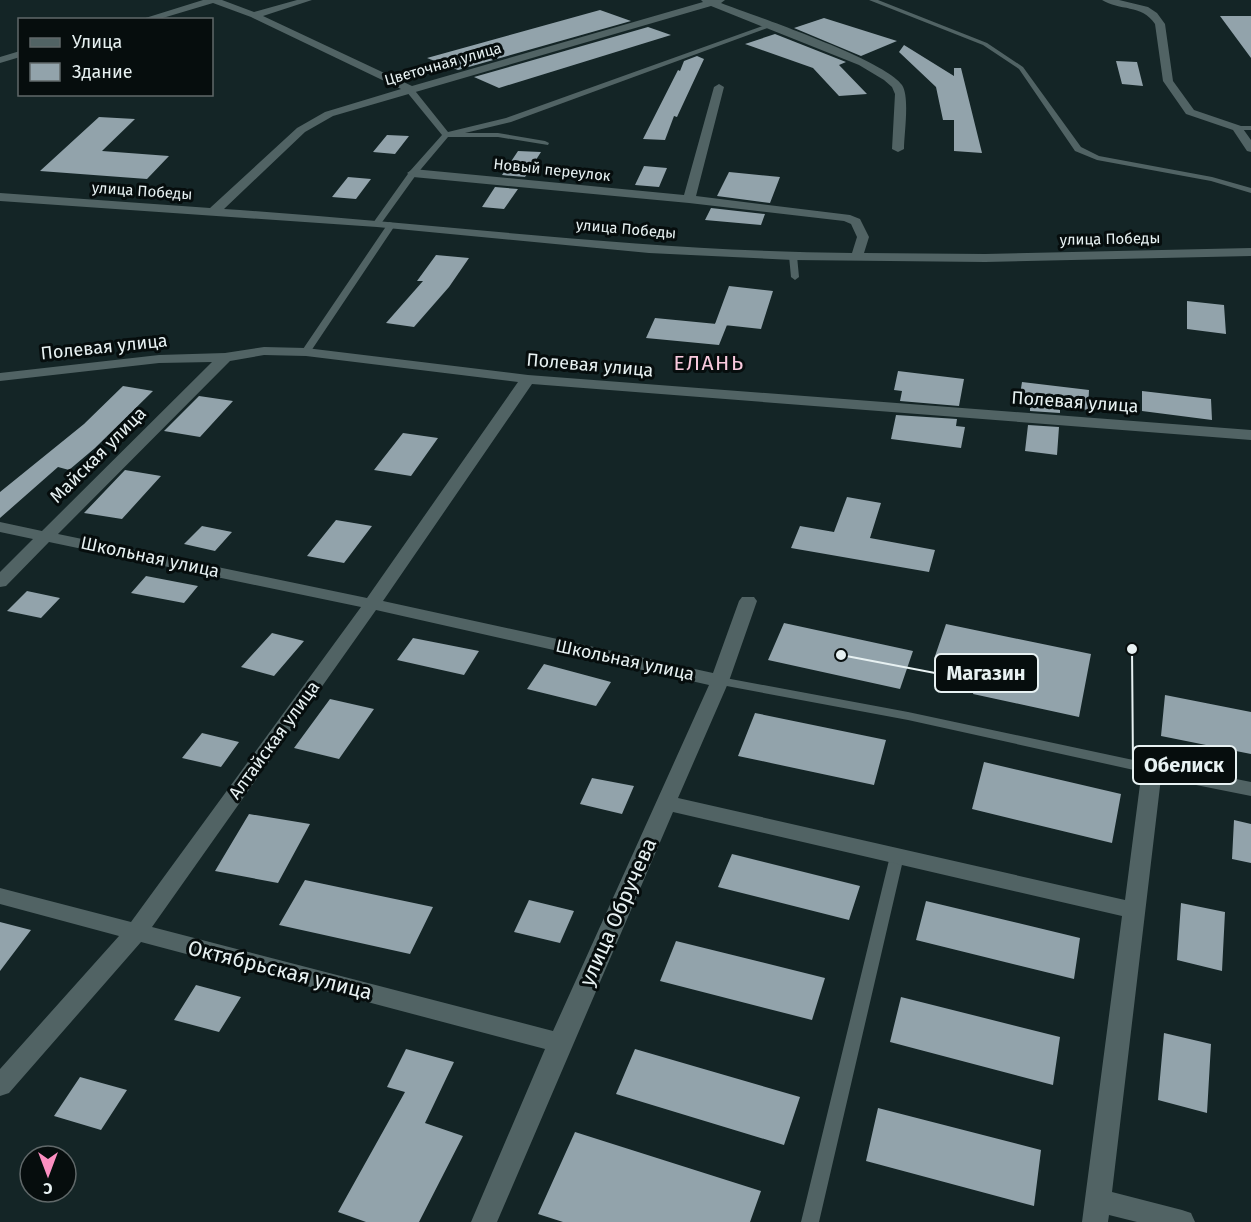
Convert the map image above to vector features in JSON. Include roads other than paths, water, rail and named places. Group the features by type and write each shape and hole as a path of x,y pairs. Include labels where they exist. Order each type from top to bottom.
{"street":[{"path":"151,18 213,0 254,15 409,89"},
{"path":"254,15 307,0"},
{"path":"1107,0 1145,9 1154,15 1160,24 1168,81 1190,112 1237,129 1251,149"},
{"path":"1145,9 1156,0"},
{"path":"712,1 863,63 888,78 897,86 900,94 898,149"},
{"name":"Цветочная улица","path":"213,212 301,130 329,114 712,1"},
{"path":"0,60 18,55"},
{"path":"689,199 719,87"},
{"name":"Новый переулок","path":"412,173 689,199 852,219 860,227 862,237 857,256"},
{"name":"улица Победы","path":"0,197 392,224 649,249 793,256 985,258 1251,252"},
{"name":"Полевая улица","path":"0,377 159,359 225,357 264,351 306,352 528,379 1251,435"},
{"name":"Майская улица","path":"0,582 225,357"},
{"name":"Алтайская улица","path":"0,1086 135,933 372,604 528,379"},
{"name":"Школьная улица","path":"0,526 372,604 720,681"},
{"name":"улица Обручева","path":"484,1222 560,1043 720,681 748,600"},
{"path":"1152,769 1097,1211 1182,1222"},
{"name":"Школьная улица","path":"1152,769 1251,789"},
{"path":"666,803 1133,910"},
{"name":"Октябрьская улица","path":"0,896 560,1043"}],"lane":[{"path":"872,0 985,44 1021,68 1078,149 1097,158 1212,179 1251,191"},
{"path":"377,223 412,173 446,135 508,120 771,25"},
{"path":"409,89 446,135"},
{"path":"1237,129 1251,128"},
{"path":"446,135 498,135 545,142"},
{"path":"306,352 392,224"},
{"path":"793,256 795,277"},
{"name":"Школьная улица","path":"720,681 908,716 1152,769"},
{"path":"810,1222 897,856"}],"place":[{"name":"Обелиск","path":"1132,649"},
{"name":"Магазин","path":"841,655"}],"district":[{"name":"ЕЛАНЬ","path":"709,363"}]}
